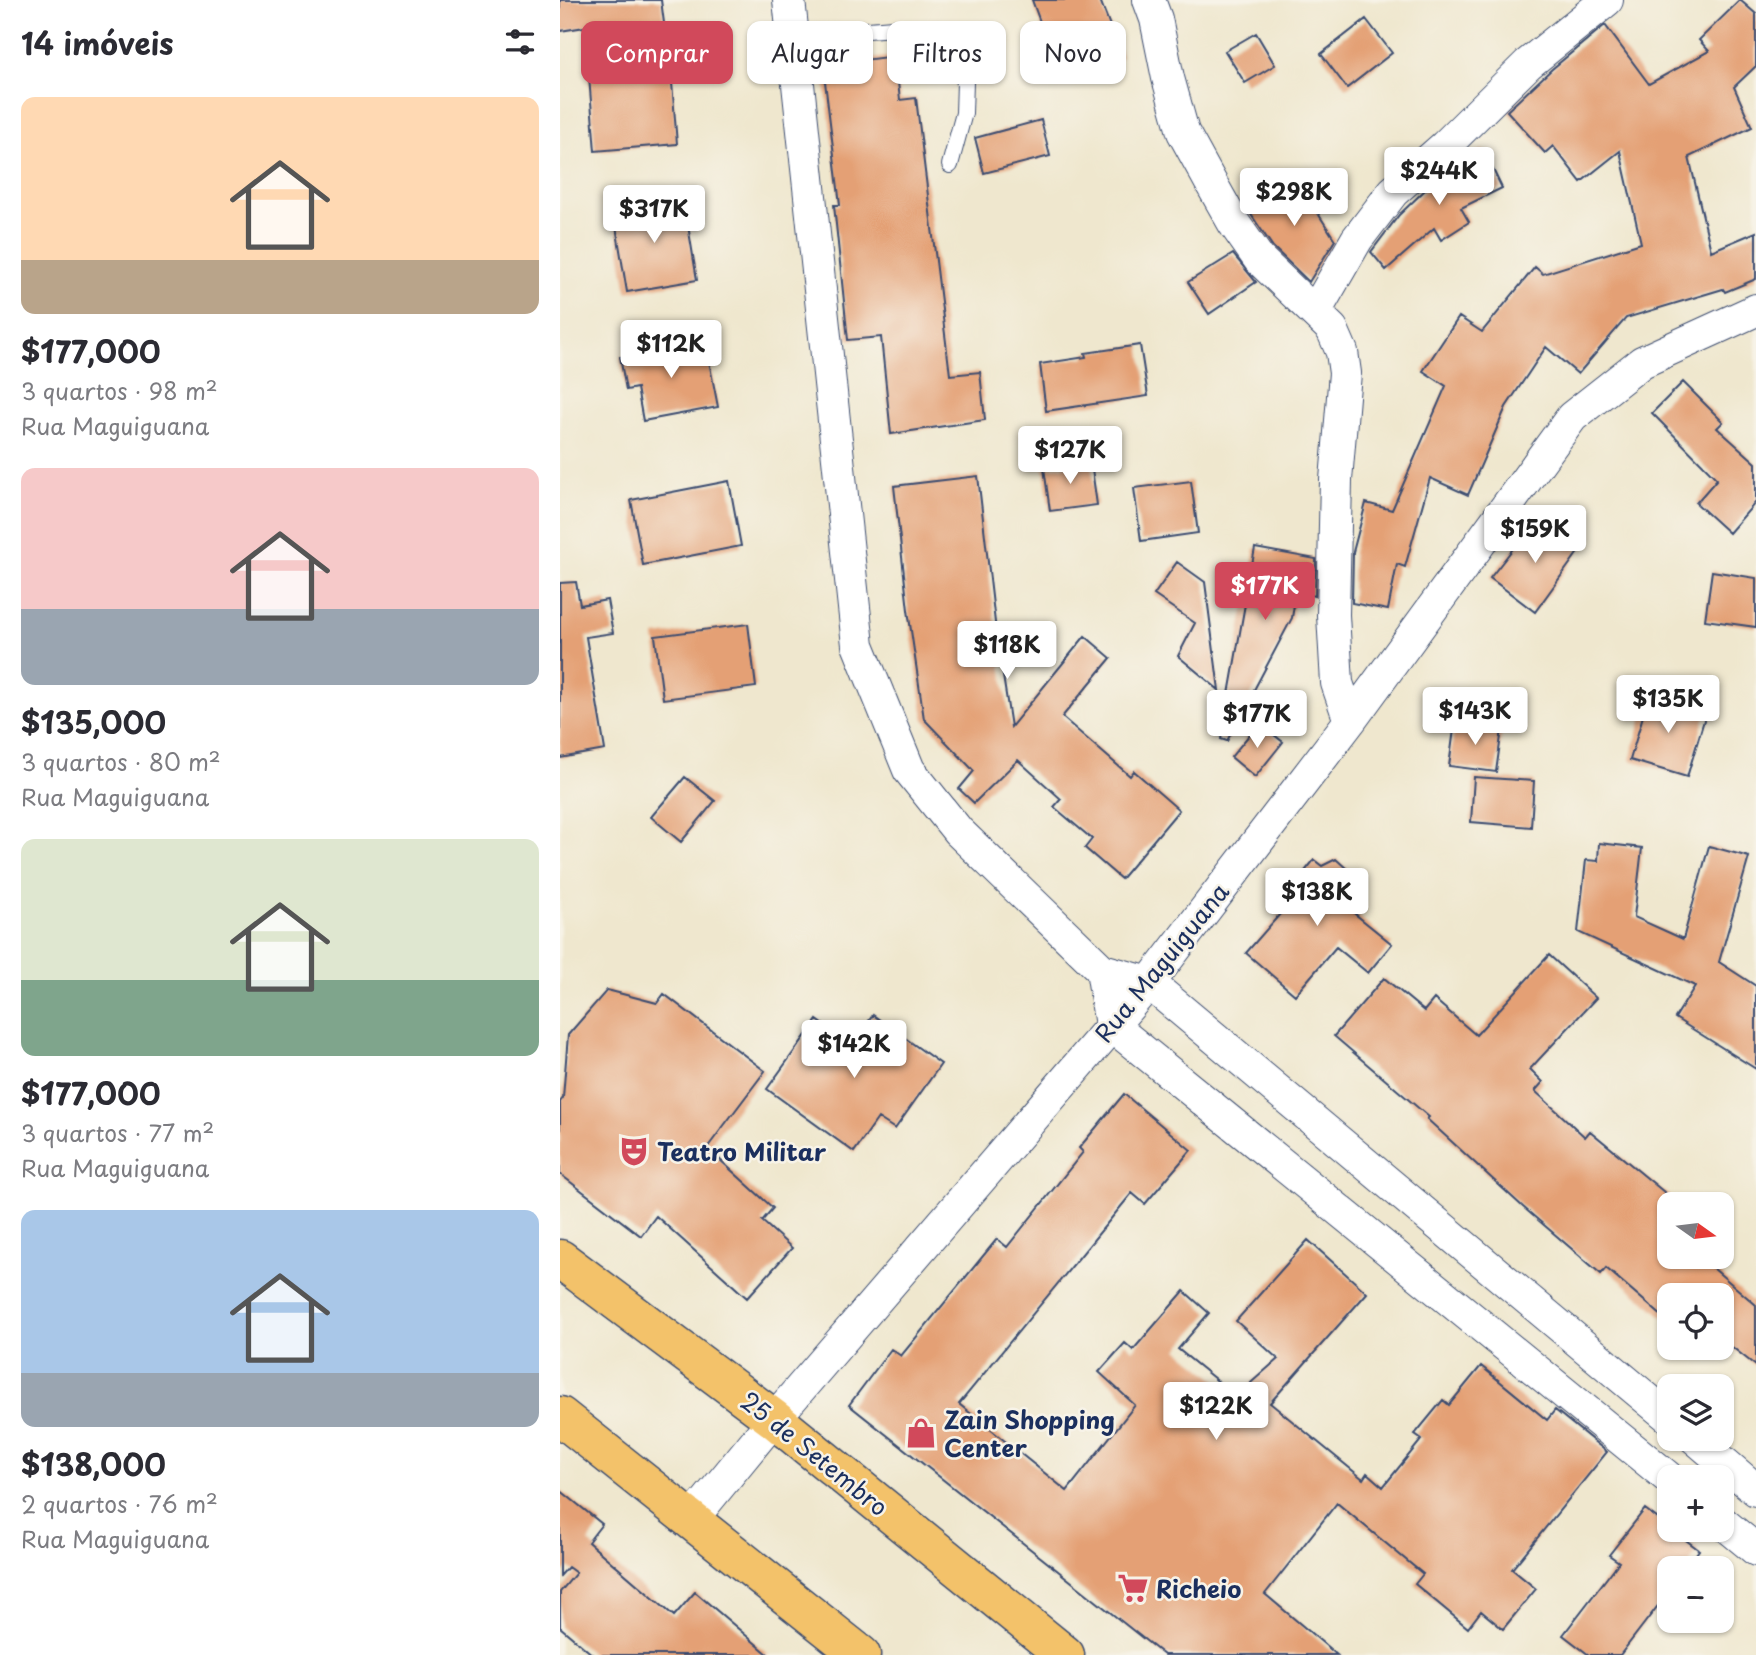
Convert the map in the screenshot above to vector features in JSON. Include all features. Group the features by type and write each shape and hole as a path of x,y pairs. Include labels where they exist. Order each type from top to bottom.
{"main road":[{"name":"25 de Setembro","path":"560,1259 775,1419 1065,1655"},
{"path":"560,1416 861,1655"}],"street":[{"path":"789,0 792,21"},
{"path":"1149,0 1183,132 1233,222 1259,259 1332,330 1342,352 1345,373 1336,480 1333,615 1337,683 1350,721"},
{"path":"1315,312 1357,239 1393,192 1445,146 1528,64 1607,0"},
{"path":"799,84 859,645 909,770 958,831 1102,970 1149,983 1657,1407"},
{"name":"Rua Maguiguana","path":"692,1519 1149,983 1350,721 1572,417 1642,362 1756,310"},
{"path":"1102,970 1111,1025 1657,1468"},
{"path":"1710,1451 1756,1490"},
{"path":"1734,1532 1756,1550"}],"lane":[{"path":"873,30 894,28 923,36 950,49 965,82 964,113 950,164"}],"building":[{"path":"560,0 661,0 664,21 581,21 581,28 560,31"},
{"path":"1032,0 1100,0 1108,21 1040,21"},
{"path":"1740,0 1756,14 1756,66 1734,87 1752,127 1689,157 1711,251 1756,232 1756,279 1725,292 1723,289 1626,318 1578,374 1546,347 1506,407 1468,495 1430,478 1405,567 1397,564 1388,610 1352,603 1353,552 1366,503 1392,510 1446,386 1423,371 1459,317 1482,332 1535,267 1543,274 1641,243 1620,151 1581,182 1553,146 1545,153 1507,111 1605,25 1649,84 1709,51 1699,40"},
{"path":"1366,19 1392,53 1347,88 1321,54"},
{"path":"1256,33 1275,65 1245,83 1225,51"},
{"path":"887,57 887,84 898,84 900,100 916,98 950,375 980,372 985,420 891,434 881,337 848,340 834,205 840,205 825,84 873,84 873,59"},
{"path":"590,84 672,84 677,144 595,151"},
{"path":"1041,120 1050,156 984,173 975,138"},
{"path":"1483,149 1502,188 1461,208 1469,222 1441,240 1434,228 1386,270 1371,252 1399,215 1450,166"},
{"path":"1296,179 1335,240 1309,282 1273,247 1248,210"},
{"path":"671,198 673,210 685,207 697,280 627,292 613,208"},
{"path":"1233,254 1256,282 1209,314 1188,282"},
{"path":"705,341 718,407 643,421 637,388 626,390 620,357"},
{"path":"1140,345 1148,396 1046,411 1040,364 1086,357 1085,353"},
{"path":"1683,382 1723,422 1717,428 1756,463 1756,502 1729,533 1696,503 1717,479 1652,413"},
{"path":"1091,462 1097,505 1050,511 1044,468"},
{"path":"978,476 996,631 1011,727 1085,636 1111,658 1062,717 1130,776 1134,771 1179,810 1121,879 1085,848 1092,839 1054,807 1061,799 1018,760 974,803 959,789 974,771 924,719 894,486"},
{"path":"729,481 741,546 643,565 631,500"},
{"path":"1191,481 1198,533 1141,541 1134,488"},
{"path":"1537,518 1579,551 1535,612 1490,578"},
{"path":"1255,548 1316,559 1315,596 1296,592 1292,618 1227,741 1221,739"},
{"path":"1177,562 1205,582 1219,690 1178,656 1195,623 1154,595"},
{"path":"1712,571 1756,578 1756,627 1705,620"},
{"path":"576,582 580,605 607,600 613,633 586,637 605,750 560,758 560,583"},
{"path":"748,624 756,687 663,699 655,636"},
{"path":"1650,692 1707,710 1687,777 1630,760"},
{"path":"1455,722 1502,729 1496,772 1449,766"},
{"path":"1259,723 1283,742 1255,777 1231,757"},
{"path":"685,777 715,801 681,842 651,817"},
{"path":"1474,777 1534,781 1531,827 1471,822"},
{"path":"1599,843 1642,848 1634,917 1683,939 1709,846 1749,857 1719,962 1756,986 1756,1069 1675,1018 1695,986 1578,932 1586,860 1598,861"},
{"path":"1336,859 1347,869 1350,889 1365,901 1355,914 1392,944 1368,973 1336,947 1295,995 1246,953 1287,906 1281,901 1314,860 1322,866"},
{"path":"1549,955 1596,998 1530,1069 1543,1082 1535,1091 1585,1137 1590,1131 1664,1192 1657,1192 1657,1269 1714,1269 1730,1283 1657,1283 1657,1312 1606,1268 1601,1274 1523,1207 1427,1119 1429,1117 1334,1036 1384,978 1424,1011 1434,999 1476,1035"},
{"path":"607,990 657,1003 664,994 765,1071 707,1148 773,1208 762,1221 792,1248 747,1298 656,1216 641,1236 560,1174 560,1102 563,1098 568,1035"},
{"path":"873,1015 941,1064 895,1129 878,1118 854,1152 767,1089 817,1020 852,1045"},
{"path":"1124,1094 1191,1150 1145,1204 1132,1193 959,1404 1067,1491 1135,1405 1099,1372 1125,1343 1133,1350 1184,1291 1209,1313 1178,1349 1236,1396 1278,1359 1236,1321 1308,1240 1367,1293 1270,1403 1363,1479 1367,1473 1383,1487 1422,1439 1415,1434 1443,1400 1449,1405 1481,1366 1547,1420 1555,1410 1607,1452 1512,1569 1536,1589 1503,1629 1481,1611 1468,1628 1415,1584 1423,1574 1337,1503 1265,1594 1337,1655 1164,1655 849,1405 891,1349 901,1356 997,1239 1007,1247 1083,1152 1079,1148"},
{"path":"1734,1286 1756,1305 1756,1366 1734,1349"},
{"path":"560,1490 602,1524 588,1542 674,1616 695,1592 769,1655 593,1655 560,1627 560,1592 576,1573 568,1567 560,1576"},
{"path":"1645,1509 1657,1518 1657,1542 1688,1542 1699,1550 1695,1556 1657,1556 1657,1607 1620,1655 1589,1655 1563,1635 1619,1562 1609,1555"}],"place":[{"name":"Teatro Militar","path":"634,1151"},
{"name":"Zain Shopping Center","path":"921,1433"},
{"name":"Richeio","path":"1133,1588"}]}
